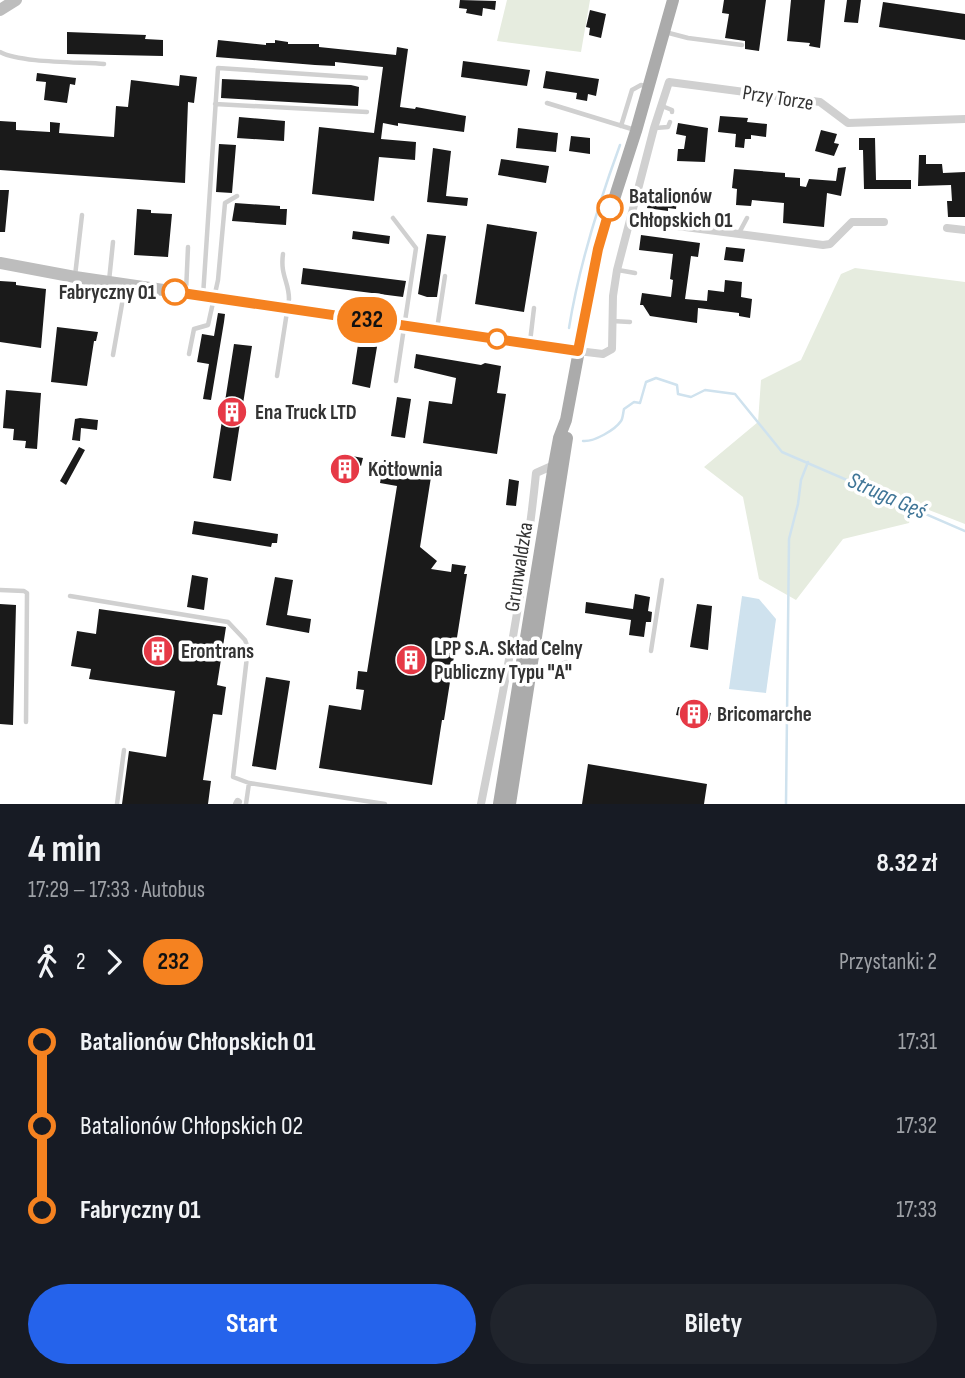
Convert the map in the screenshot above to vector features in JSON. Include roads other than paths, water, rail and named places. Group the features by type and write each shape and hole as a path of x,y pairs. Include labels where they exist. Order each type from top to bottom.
{"main road":[{"name":"Grunwaldzka","path":"510,804 559,438 566,420 598,249 636,131 673,0"},
{"name":"Grunwaldzka","path":"499,804 568,439 566,420"}],"street":[{"path":"0,10 16,0"},
{"name":"Przy Torze","path":"661,105 669,82 820,102 848,123 965,119"},
{"path":"0,263 75,277 603,354 612,349 611,321 617,270 661,105"},
{"path":"631,220 822,245 830,244 852,222 884,222"},
{"path":"947,228 965,230"},
{"path":"481,804 530,531 536,472 554,465"}],"lane":[{"path":"664,32 742,45"},
{"path":"0,52 6,56 30,59 104,64"},
{"path":"189,354 194,329 208,325 206,280 218,68 366,78"},
{"path":"621,127 632,90 641,85 648,87"},
{"path":"547,103 636,131"},
{"path":"215,104 367,112"},
{"path":"661,105 672,112"},
{"path":"654,128 668,127 670,122"},
{"path":"208,297 218,280 225,203 237,196"},
{"path":"75,277 82,215"},
{"path":"393,218 416,247 396,381"},
{"path":"738,234 747,218"},
{"path":"109,282 113,242"},
{"path":"186,293 188,247"},
{"path":"277,376 289,292 281,270 283,254"},
{"path":"617,270 635,273"},
{"path":"437,330 445,276"},
{"path":"113,355 125,284"},
{"path":"530,343 534,308"},
{"path":"611,321 629,322"},
{"path":"651,651 662,580"},
{"path":"0,590 27,593 26,722"},
{"path":"70,596 228,622 246,640 248,648 233,777 249,783 385,804"},
{"path":"527,664 552,670 566,662"},
{"path":"117,804 124,750"},
{"path":"240,803 249,783"}],"water":[{"path":"742,596 759,599 776,619 766,693 729,689"}],"waterway":[{"path":"569,328 590,235 620,145"},
{"name":"Struga Gęś","path":"583,441 598,437 614,428 622,420 624,409 634,402 640,403 646,382 656,378 677,385 678,394 691,397 705,390 735,394 782,452 965,531"},
{"path":"786,804 789,539 801,480 808,462"}],"place":[{"name":"Batalionów Chłopskich 01","path":"610,208"},
{"name":"Fabryczny 01","path":"175,292"},
{"name":"Ena Truck LTD","path":"232,412"},
{"name":"Kotłownia","path":"345,469"},
{"name":"Erontrans","path":"158,651"},
{"name":"LPP S.A. Skład Celny Publiczny Typu \"A\"","path":"411,660"},
{"name":"Bricomarche","path":"694,714"}]}
